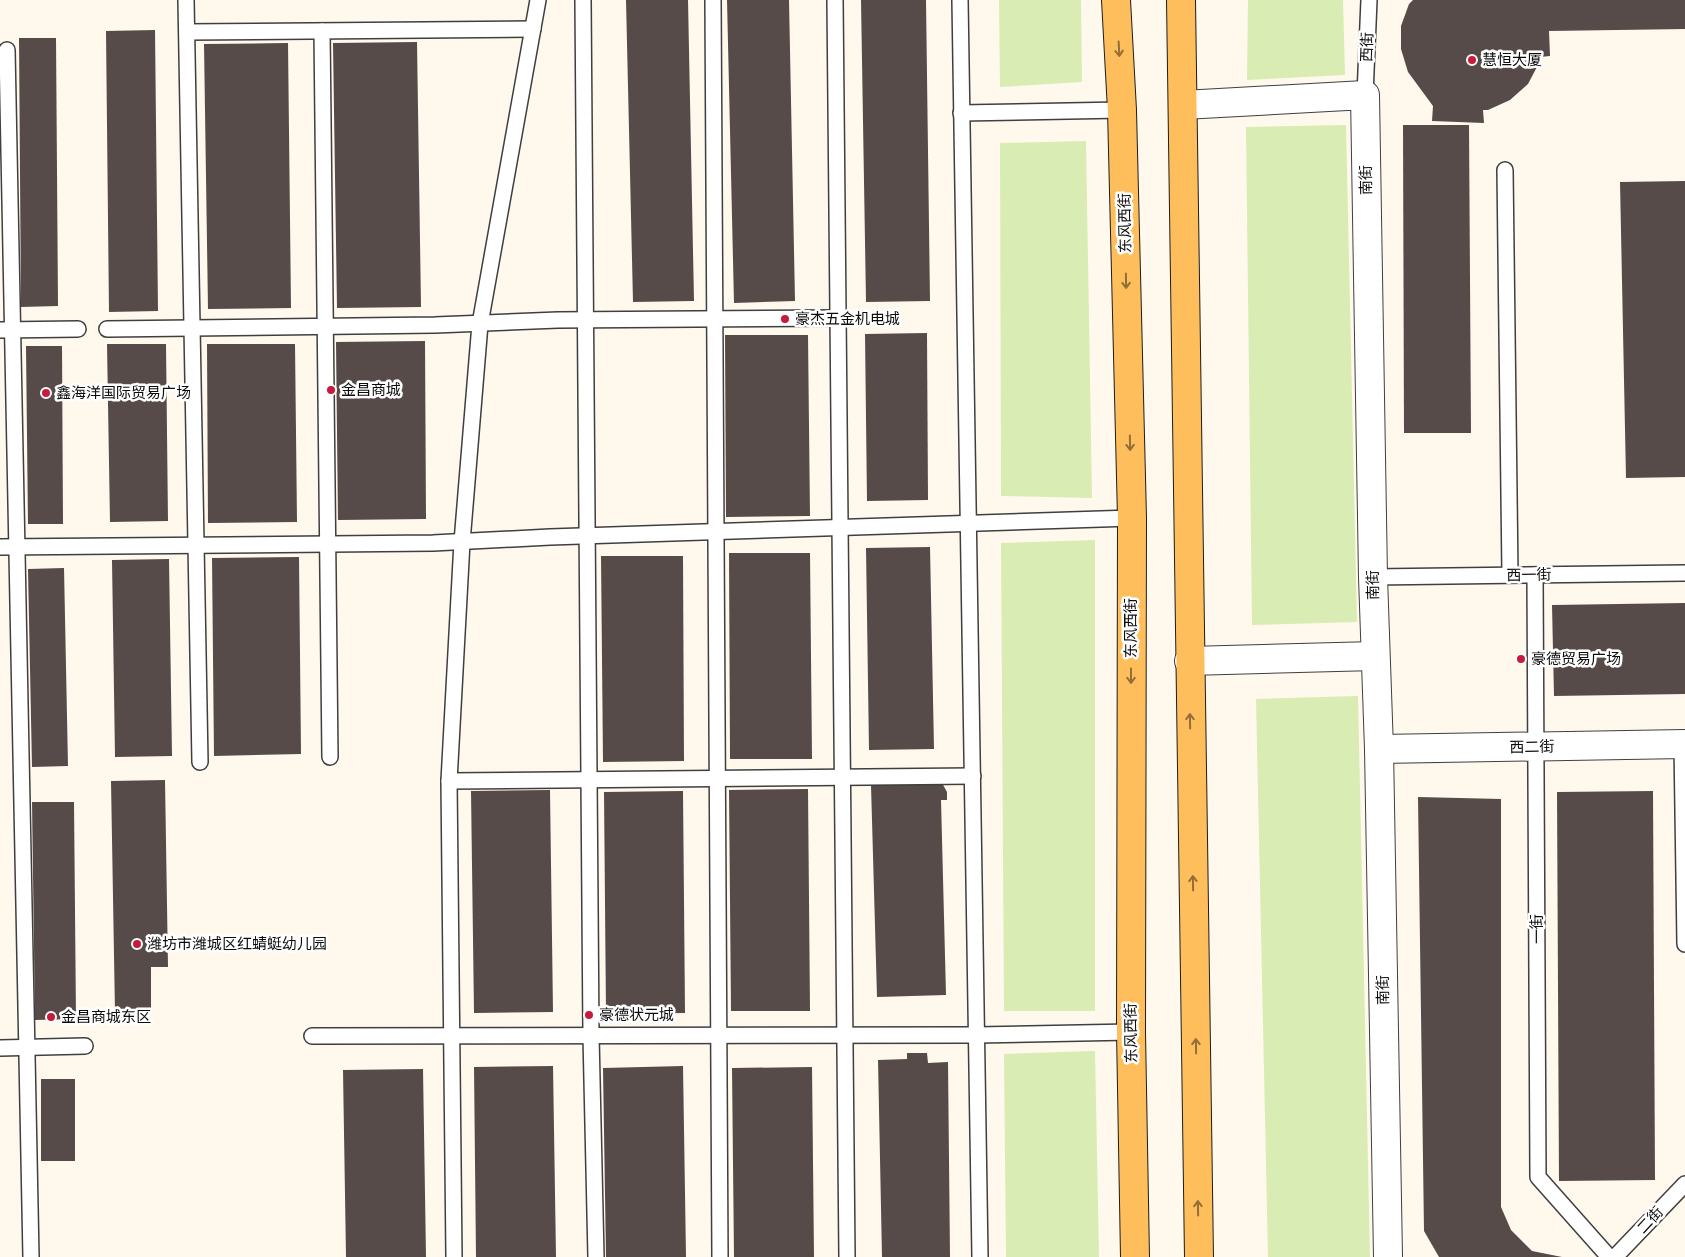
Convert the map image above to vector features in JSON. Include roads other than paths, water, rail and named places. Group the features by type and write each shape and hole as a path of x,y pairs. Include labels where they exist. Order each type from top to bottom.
{"main road":[{"name":"东风西街","path":"1116,0 1122,110 1132,518 1131,1032 1135,1257"},
{"path":"1181,0 1199,1257"}],"street":[{"path":"1183,106 1365,95"},
{"name":"南街","path":"1365,95 1373,577 1379,749 1388,1257"},
{"path":"1190,661 1375,656"},
{"name":"西二街","path":"1379,749 1683,744"}],"lane":[{"path":"186,0 200,762"},
{"path":"454,1257 448,781 462,542 480,324 538,0"},
{"path":"583,0 591,1036 596,1257"},
{"path":"713,0 720,1257"},
{"path":"835,0 847,1257"},
{"path":"960,0 980,1257"},
{"name":"西街","path":"1365,95 1369,0"},
{"path":"187,32 533,29"},
{"path":"322,31 330,757"},
{"path":"7,50 6,329 16,547 31,1257"},
{"path":"962,113 1122,110"},
{"path":"1505,170 1510,575"},
{"path":"107,328 325,327 586,320 838,318"},
{"path":"6,329 78,329"},
{"path":"0,547 462,542 587,536 1132,518"},
{"name":"西一街","path":"1373,577 1685,573"},
{"name":"一街","path":"1535,575 1538,1178 1609,1257"},
{"path":"1683,744 1685,944"},
{"path":"448,781 973,776"},
{"path":"312,1036 977,1035 1131,1032"},
{"path":"0,1048 85,1046"},
{"name":"二街","path":"1616,1257 1685,1184"}],"place":[{"name":"慧恒大厦","path":"1472,60"},
{"name":"豪杰五金机电城","path":"785,319"},
{"name":"金昌商城","path":"331,390"},
{"name":"鑫海洋国际贸易广场","path":"46,393"},
{"name":"豪德贸易广场","path":"1521,659"},
{"name":"潍坊市潍城区红蜻蜓幼儿园","path":"137,944"},
{"name":"豪德状元城","path":"589,1015"},
{"name":"金昌商城东区","path":"51,1017"}]}
